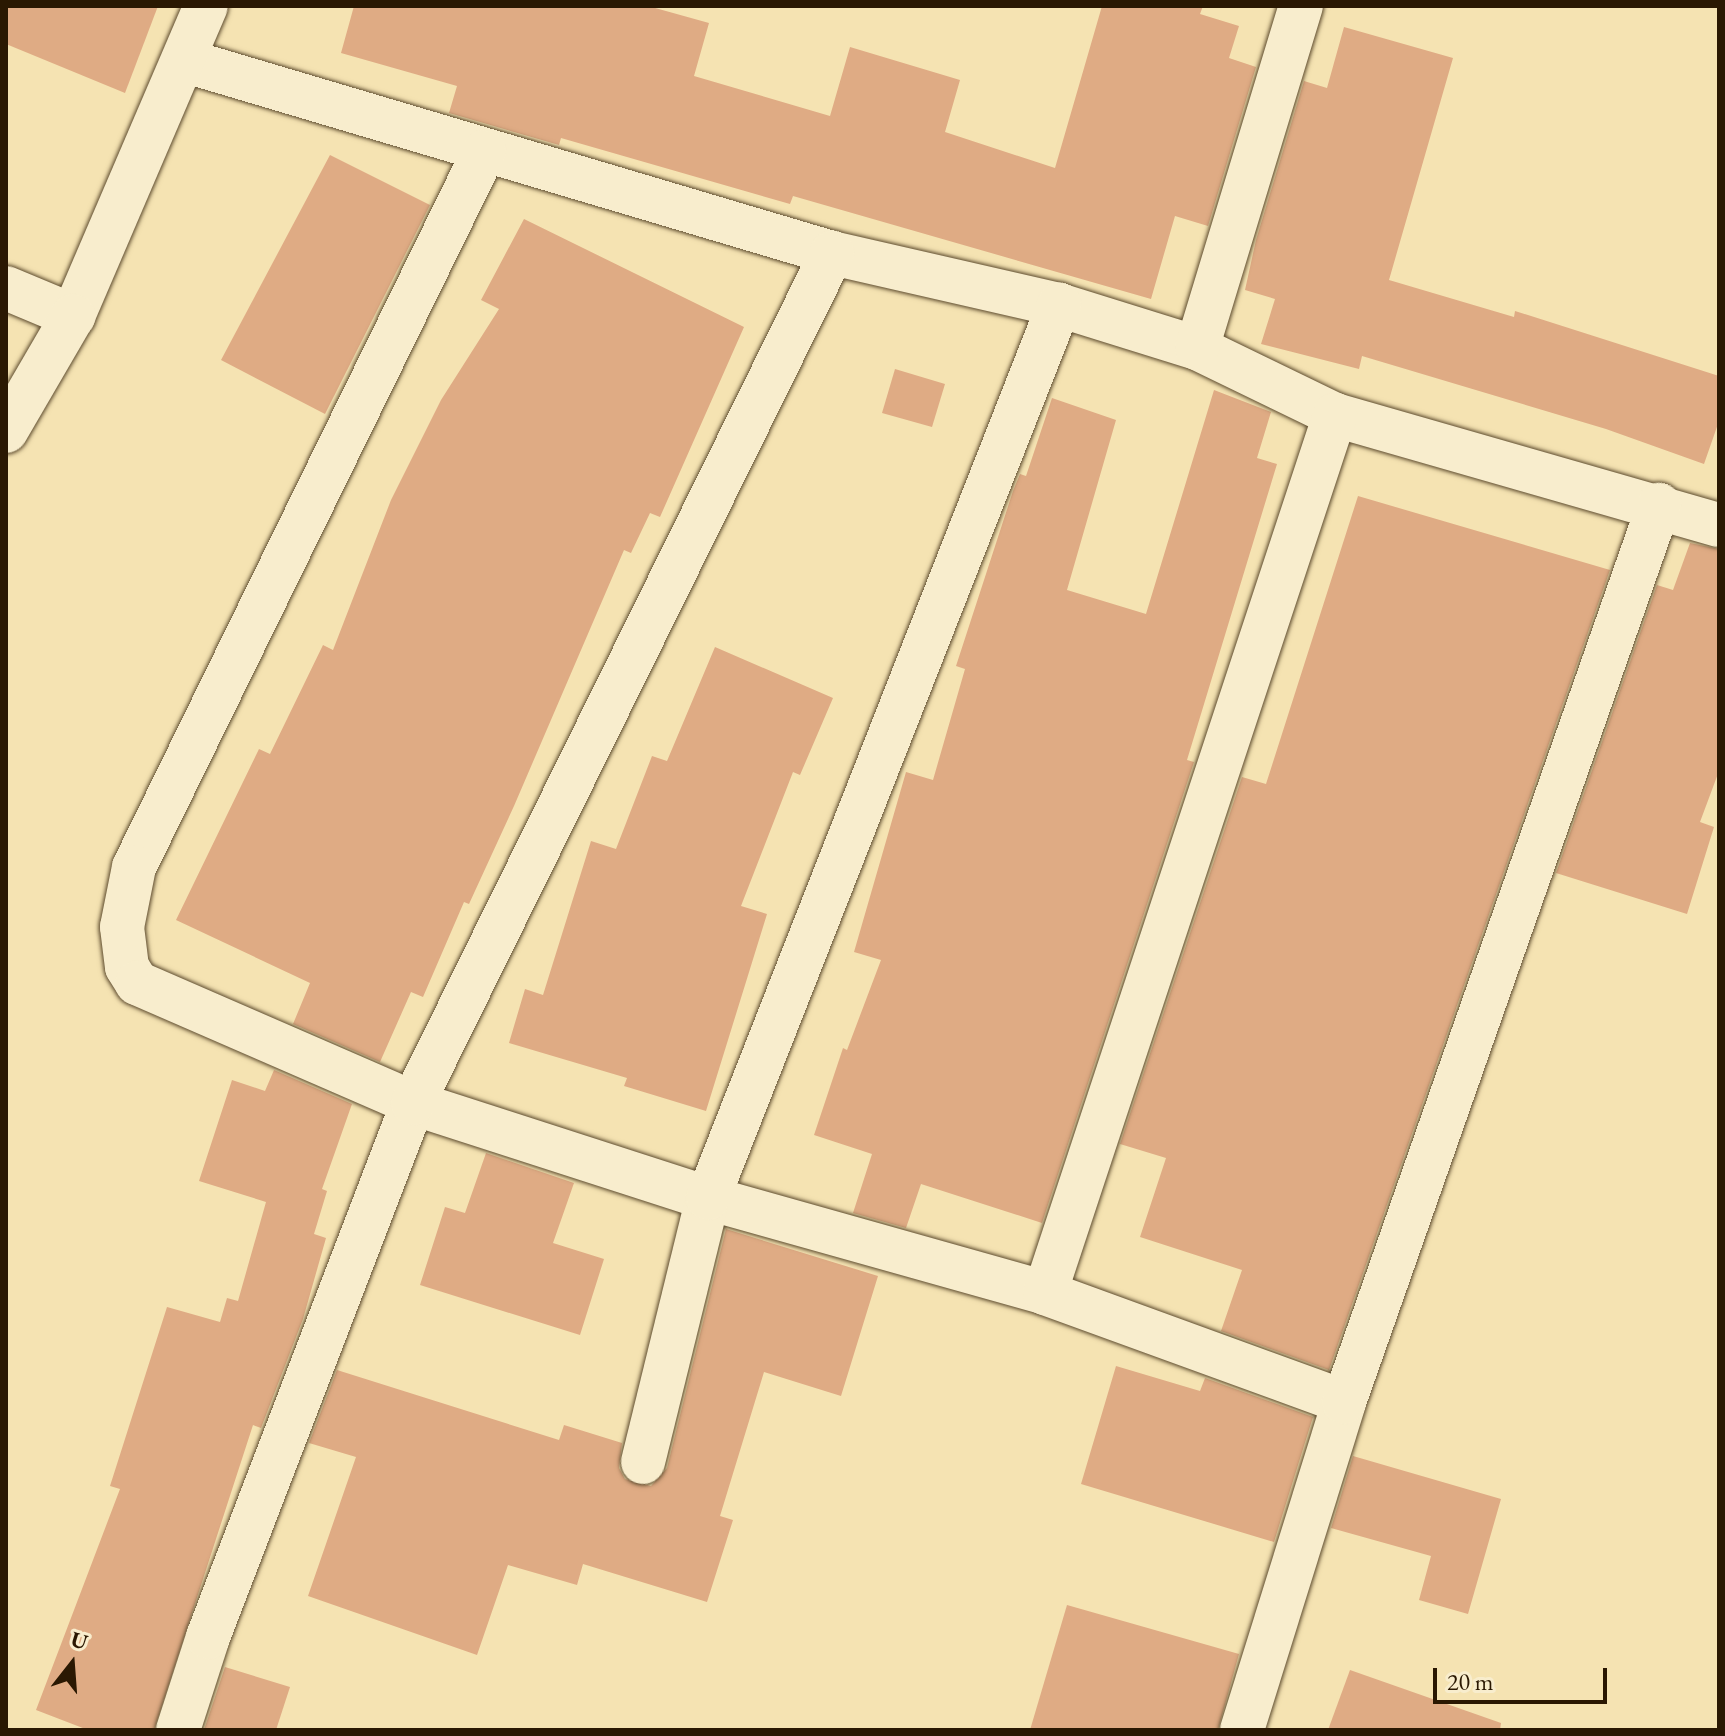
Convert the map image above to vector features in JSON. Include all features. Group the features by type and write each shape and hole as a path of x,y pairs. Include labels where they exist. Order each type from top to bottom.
{"street":[{"path":"6,431 73,316 186,61 206,6"},
{"path":"1197,348 1301,6"},
{"path":"186,61 832,253 1059,305 1197,348 1335,415 1659,505 1719,525"},
{"path":"484,152 134,867 122,927 127,967 152,994 413,1103 708,1198 1045,1293 1344,1402"},
{"path":"178,1730 208,1637 413,1103 832,253"},
{"path":"6,288 73,316"},
{"path":"643,1462 708,1198 1059,305"},
{"path":"1045,1293 1335,415"},
{"path":"1242,1730 1344,1402 1659,505"}],"building":[{"path":"6,6 158,6 125,93 6,44"},
{"path":"354,6 648,6 709,23 694,76 830,116 850,47 960,80 945,132 1055,168 1102,6 1203,6 1200,14 1239,26 1229,58 1256,67 1208,226 1175,216 1151,299 793,196 790,204 561,138 559,145 449,113 457,86 341,53"},
{"path":"1344,27 1453,58 1389,280 1514,317 1515,311 1719,376 1719,421 1704,464 1606,429 1362,356 1359,369 1261,344 1275,299 1245,290 1256,240 1304,81 1327,88"},
{"path":"330,155 430,205 325,414 221,360"},
{"path":"524,219 744,327 660,517 650,513 631,553 624,550 514,806 469,904 464,902 423,997 411,992 380,1062 293,1024 310,983 176,920 259,749 270,754 323,645 333,650 391,500 441,400 499,309 481,300"},
{"path":"895,369 945,384 932,427 882,413"},
{"path":"1214,390 1271,412 1257,458 1277,464 1187,760 1194,762 1042,1223 921,1184 906,1228 853,1213 872,1154 814,1135 843,1048 847,1050 881,960 854,952 906,772 933,780 965,669 956,666 1013,491 1020,474 1026,476 1052,398 1116,420 1067,590 1146,614"},
{"path":"1358,496 1610,570 1329,1370 1221,1331 1242,1270 1140,1237 1166,1158 1120,1144 1242,777 1266,784"},
{"path":"1690,543 1719,549 1719,771 1700,822 1714,827 1687,914 1556,873 1657,585 1673,590"},
{"path":"715,647 833,698 800,775 793,772 741,906 767,914 706,1111 624,1086 627,1078 509,1043 525,989 543,995 591,841 616,849 652,756 667,761"},
{"path":"274,1070 352,1104 322,1189 327,1191 314,1234 326,1238 303,1319 261,1428 253,1425 154,1730 88,1730 36,1710 120,1489 110,1486 167,1307 220,1322 227,1298 238,1301 266,1202 199,1181 232,1080 265,1091"},
{"path":"486,1153 574,1183 553,1243 604,1259 580,1335 420,1285 445,1207 465,1213"},
{"path":"726,1229 878,1276 841,1396 764,1372 720,1516 733,1520 707,1602 583,1564 577,1585 508,1565 477,1655 308,1596 356,1457 309,1443 337,1370 559,1440 564,1425 622,1443 619,1468 625,1479 651,1486 667,1468"},
{"path":"1116,1366 1200,1391 1205,1378 1313,1417 1274,1542 1081,1484"},
{"path":"1353,1456 1501,1499 1468,1614 1419,1600 1431,1556 1331,1528"},
{"path":"1067,1605 1239,1654 1218,1730 1030,1730"},
{"path":"225,1667 290,1687 276,1730 204,1730"},
{"path":"1350,1670 1501,1723 1500,1730 1328,1730"}]}
